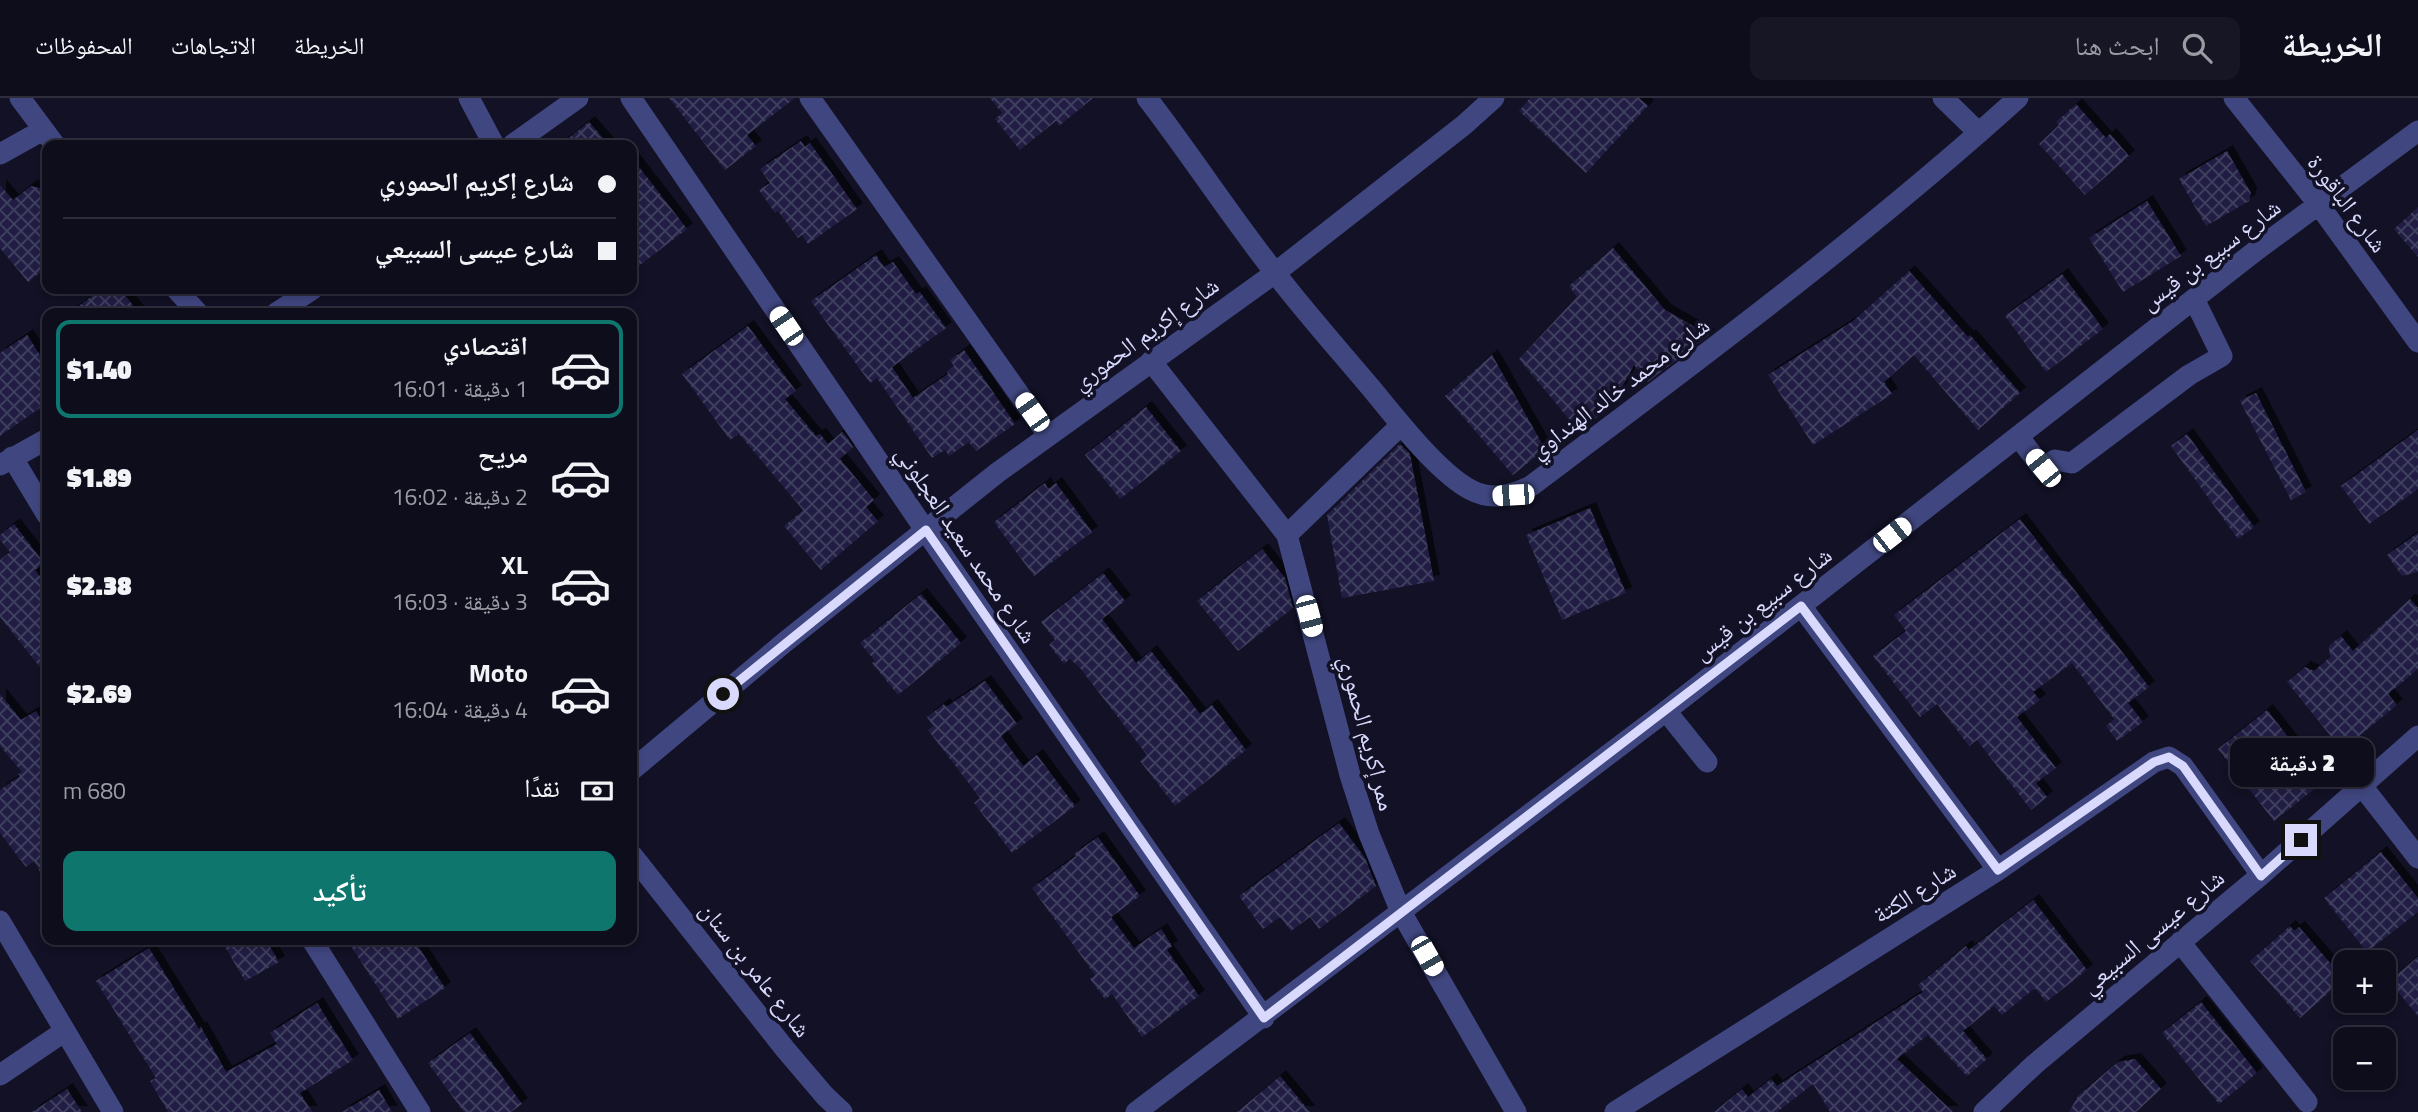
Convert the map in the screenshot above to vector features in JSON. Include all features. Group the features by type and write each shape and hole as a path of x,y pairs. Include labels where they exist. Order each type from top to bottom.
{"street":[{"path":"20,98 49,138"},
{"path":"469,98 491,140"},
{"path":"519,140 578,98"},
{"name":"شارع محمد سعيد العجلوني","path":"631,98 1264,1018"},
{"path":"810,98 1048,435"},
{"name":"شارع محمد خالد الهنداوي","path":"1147,98 1275,273 1401,425 1449,474 1472,491 1491,496 1513,495 1531,485 1702,358 1862,231 2018,98"},
{"name":"شارع إكريم الحموري","path":"637,766 785,642 926,530 1048,435 1275,273 1464,125 1494,98"},
{"path":"1943,98 1979,133"},
{"name":"شارع الباقورة","path":"2234,98 2319,205 2418,342"},
{"name":"شارع سبيع بن قيس","path":"1136,1112 1264,1018 1666,711 2194,299 2418,131"},
{"path":"0,154 42,140"},
{"path":"181,294 193,308"},
{"path":"284,308 305,294"},
{"path":"2018,436 2043,468 2055,460 2072,463 2189,375 2222,356 2194,299"},
{"name":"ممر إكريم الحموري","path":"1151,361 1287,535 1368,834 1401,912 1516,1112"},
{"path":"1287,535 1401,425"},
{"path":"42,442 6,461 42,508"},
{"name":"شارع الكتة","path":"1615,1112 1998,870 1801,606"},
{"path":"1666,711 1707,762"},
{"name":"شارع عيسى السبيعي","path":"1984,1112 2035,1064 2261,876 2418,736"},
{"path":"1998,870 2154,762 2169,757 2183,766 2261,876"},
{"path":"2362,786 2418,858"},
{"name":"شارع عامر بن سنان","path":"637,861 785,1049 842,1112"},
{"path":"0,921 113,1112"},
{"path":"2180,942 2308,1102"},
{"path":"315,945 420,1112"},
{"path":"0,1075 65,1031"}],"building":[{"path":"669,98 795,98 747,135 756,146 725,170"},
{"path":"990,98 1093,98 1059,126 1056,121 1020,150 995,119 1002,113"},
{"path":"1530,98 1639,98 1648,106 1586,173 1519,111"},
{"path":"2076,104 2106,138 2110,134 2129,156 2085,195 2039,144 2059,125 2056,122"},
{"path":"589,122 605,140 566,140"},
{"path":"801,141 805,147 810,143 857,209 808,244 802,235 798,238 778,211 775,213 759,190 770,183 760,169"},
{"path":"2227,151 2251,193 2249,201 2206,226 2179,179"},
{"path":"637,164 687,229 637,267"},
{"path":"0,185 13,200 31,186 42,189 42,271 28,282 0,248"},
{"path":"2147,201 2181,256 2123,292 2089,238"},
{"path":"2418,207 2418,257 2394,229"},
{"path":"1613,248 1665,310 1709,335 1648,382 1634,365 1610,409 1578,430 1519,359 1577,297 1569,286"},
{"path":"876,255 884,267 893,262 916,294 920,292 946,328 892,367 913,398 948,374 947,371 954,366 950,360 964,350 1015,424 976,451 969,442 949,456 945,450 932,458 877,378 870,383 811,301"},
{"path":"1909,271 2020,393 1978,430 1914,355 1884,382 1892,394 1813,445 1768,375 1853,321"},
{"path":"2062,274 2103,329 2046,372 2005,316"},
{"path":"95,294 124,294 135,308 76,308"},
{"path":"748,326 796,391 785,399 816,436 820,434 828,444 842,432 846,436 853,447 840,459 874,500 866,507 878,521 821,570 784,526 803,510 739,434 730,440 682,374"},
{"path":"27,335 42,358 42,407 0,436 0,353"},
{"path":"1492,355 1545,449 1513,475 1445,396"},
{"path":"2256,393 2306,492 2291,500 2240,401"},
{"path":"1146,407 1181,451 1120,499 1085,455"},
{"path":"2418,430 2418,489 2369,524 2341,486"},
{"path":"2187,434 2254,527 2238,539 2171,446"},
{"path":"1400,444 1410,454 1434,581 1342,598 1327,515"},
{"path":"1045,483 1048,489 1056,483 1092,532 1034,576 994,522"},
{"path":"1590,508 1626,593 1562,620 1526,535"},
{"path":"2020,519 2149,687 2128,703 2143,722 2117,741 2106,726 2114,719 2072,663 2033,692 2040,700 2017,717 2056,768 2036,783 2047,797 2031,810 1977,740 1969,746 1937,704 1920,717 1873,656 1906,631 1894,615"},
{"path":"14,524 42,560 42,565 35,570 42,579 42,670 0,617 0,560 10,552 0,540 0,535"},
{"path":"2418,533 2418,572 2402,576 2387,555"},
{"path":"1262,549 1285,578 1293,608 1238,651 1197,601"},
{"path":"1103,573 1125,601 1102,619 1136,663 1151,651 1200,714 1212,705 1246,750 1175,806 1140,761 1147,755 1080,668 1070,659 1064,664 1049,645 1055,640 1041,622"},
{"path":"921,594 961,643 898,695 872,663 875,661 860,643"},
{"path":"2410,599 2418,608 2418,669 2388,694 2397,705 2342,750 2287,682 2305,667 2314,671 2330,657 2329,646 2341,636 2353,651"},
{"path":"985,681 1017,724 1001,736 1023,766 1037,755 1075,806 1012,853 974,803 980,798 928,730 933,726 927,717"},
{"path":"0,694 21,720 36,711 42,721 42,876 34,861 26,867 0,833 0,790 22,772 0,746"},
{"path":"2267,710 2323,782 2274,821 2218,749"},
{"path":"1339,823 1365,858 1376,886 1319,929 1310,917 1291,931 1280,917 1263,929 1239,896"},
{"path":"1098,837 1140,896 1111,917 1134,948 1161,929 1172,946 1167,950 1199,996 1142,1037 1112,994 1105,999 1090,979 1095,975 1032,888"},
{"path":"2381,852 2418,898 2418,912 2370,950 2365,950 2324,898"},
{"path":"2033,900 2087,970 2046,1002 2035,988 2002,1015 1994,1006 1963,1031 1987,1059 1967,1076 1928,1035 1897,1059 1953,1112 1830,1112 1813,1084 1777,1112 1714,1112 1742,1089 1748,1097 1771,1079 1777,1086 1923,992 1918,985 1966,946 1969,950"},
{"path":"2290,926 2294,931 2299,927 2333,966 2333,989 2300,1018 2250,961"},
{"path":"224,945 269,945 279,962 245,981"},
{"path":"350,945 417,945 445,988 398,1019"},
{"path":"149,948 199,1029 201,1027 226,1072 277,1044 270,1033 317,1003 353,1060 300,1093 312,1112 168,1112 150,1081 156,1078 96,981"},
{"path":"2418,957 2418,1016 2396,989 2396,975"},
{"path":"2201,1002 2257,1073 2219,1104 2162,1033"},
{"path":"470,1033 522,1104 511,1112 464,1112 428,1063"},
{"path":"2135,1059 2161,1089 2136,1112 2069,1112 2078,1096 2118,1062"},
{"path":"1280,1076 1310,1112 1237,1112 1265,1089"},
{"path":"67,1089 82,1112 32,1112"},
{"path":"379,1090 392,1112 342,1112"}],"route":[{"path":"723,694 926,530 1264,1018 1801,606 1998,870 2154,762 2169,757 2183,766 2261,876 2301,840"}]}
